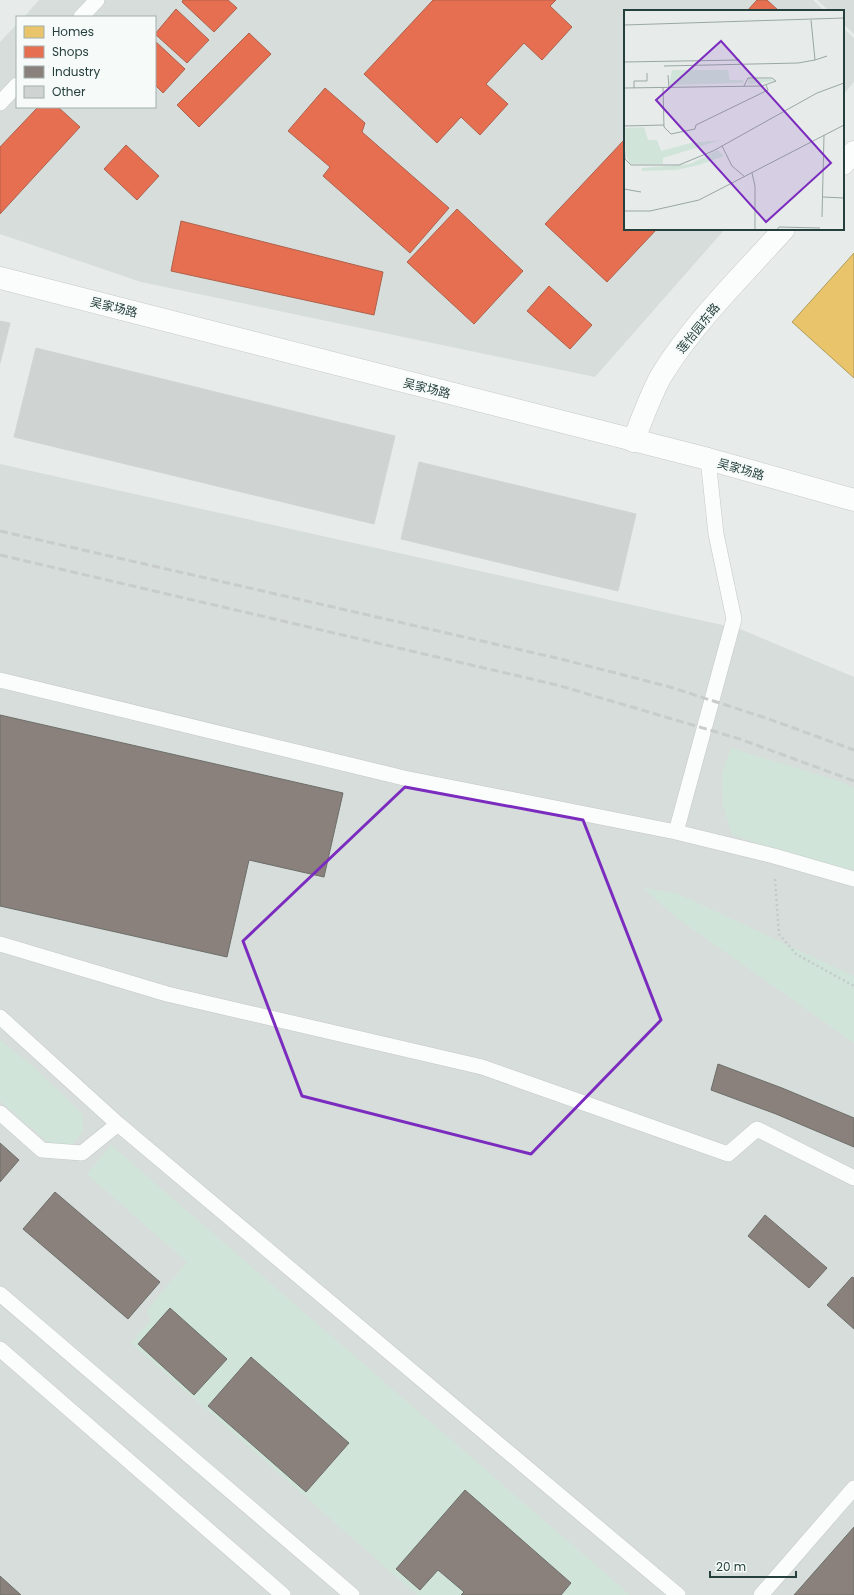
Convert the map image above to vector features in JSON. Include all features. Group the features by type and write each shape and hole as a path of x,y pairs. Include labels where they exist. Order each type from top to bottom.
{"street":[{"path":"844,163 854,152"},
{"name":"莲怡园东路","path":"633,441 660,378 677,352 696,327 783,230"},
{"name":"吴家场路","path":"0,278 708,459 854,500"}],"lane":[{"path":"82,16 97,0"},
{"path":"0,103 16,86"},
{"path":"676,832 734,619 716,534 708,459"},
{"path":"0,680 404,778 676,832 774,856 854,879"},
{"path":"0,944 166,994 482,1067 728,1154 757,1129 854,1178"},
{"path":"0,1017 118,1124 678,1595"},
{"path":"0,1113 42,1150 82,1153 118,1124"},
{"path":"0,1294 352,1595"},
{"path":"0,1348 283,1595"},
{"path":"762,1595 854,1488"}],"path":[{"path":"774,856 779,934 796,954 854,986"}],"highlighted area":[{"path":"405,787 583,820 661,1020 531,1154 302,1096 243,941"}],"shaded area":[{"path":"39,0 813,0 824,10 624,10 624,230 724,230 595,377 141,282 0,234 0,42 16,25 16,108 156,108 156,16 25,16"},
{"path":"817,0 854,0 854,34 844,25 844,10 828,10"},
{"path":"844,29 854,38 854,82 844,94"},
{"path":"0,464 740,629 854,677 854,1595 0,1595"}],"green space":[{"path":"731,748 839,781 854,788 854,871 785,854 732,834 723,806 722,774"},
{"path":"643,888 676,893 854,976 854,1043 677,918"},
{"path":"0,1040 35,1068 82,1114 84,1129 73,1144 50,1144 0,1101"},
{"path":"111,1145 630,1595 417,1595 131,1343 150,1321 147,1310 187,1262 87,1174"}],"building: Homes":[{"path":"854,253 854,378 792,322"}],"building: Shops":[{"path":"183,0 228,0 237,8 214,32 182,2"},
{"path":"433,0 556,0 550,6 572,27 542,60 524,43 486,84 508,104 480,135 461,117 437,143 364,74"},
{"path":"757,0 767,0 778,10 748,10"},
{"path":"176,9 209,40 187,63 156,35 156,33"},
{"path":"249,33 271,54 199,127 177,105"},
{"path":"156,42 185,69 163,93 156,86"},
{"path":"325,88 365,123 362,132 449,208 410,253 323,176 330,167 288,131"},
{"path":"37,108 59,108 80,127 0,214 0,147"},
{"path":"624,140 624,230 656,230 607,282 545,224"},
{"path":"126,145 159,176 137,200 104,169"},
{"path":"457,209 523,271 474,324 407,262"},
{"path":"181,221 383,272 374,315 171,271"},
{"path":"549,286 592,325 570,349 527,311"}],"building: Industry":[{"path":"0,715 343,793 324,877 249,860 227,957 0,906"},
{"path":"718,1064 782,1088 854,1118 854,1147 776,1114 711,1090"},
{"path":"0,1143 19,1160 0,1182"},
{"path":"55,1192 160,1282 128,1319 23,1229"},
{"path":"765,1215 827,1268 809,1288 748,1236"},
{"path":"852,1277 854,1278 854,1329 827,1305"},
{"path":"170,1308 227,1359 194,1395 138,1344"},
{"path":"251,1357 349,1443 306,1492 208,1406"},
{"path":"465,1490 571,1583 561,1595 461,1595 464,1592 438,1570 420,1590 396,1569"},
{"path":"854,1527 854,1595 794,1595"},
{"path":"0,1576 21,1595 0,1595"}],"building: Other":[{"path":"0,321 10,323 0,363"},
{"path":"36,348 395,436 374,524 14,437"},
{"path":"419,462 636,514 618,591 401,539"}],"railway":[{"path":"0,531 565,660 670,687 766,718 854,750"},
{"path":"0,555 557,685 740,739 854,781"}]}
